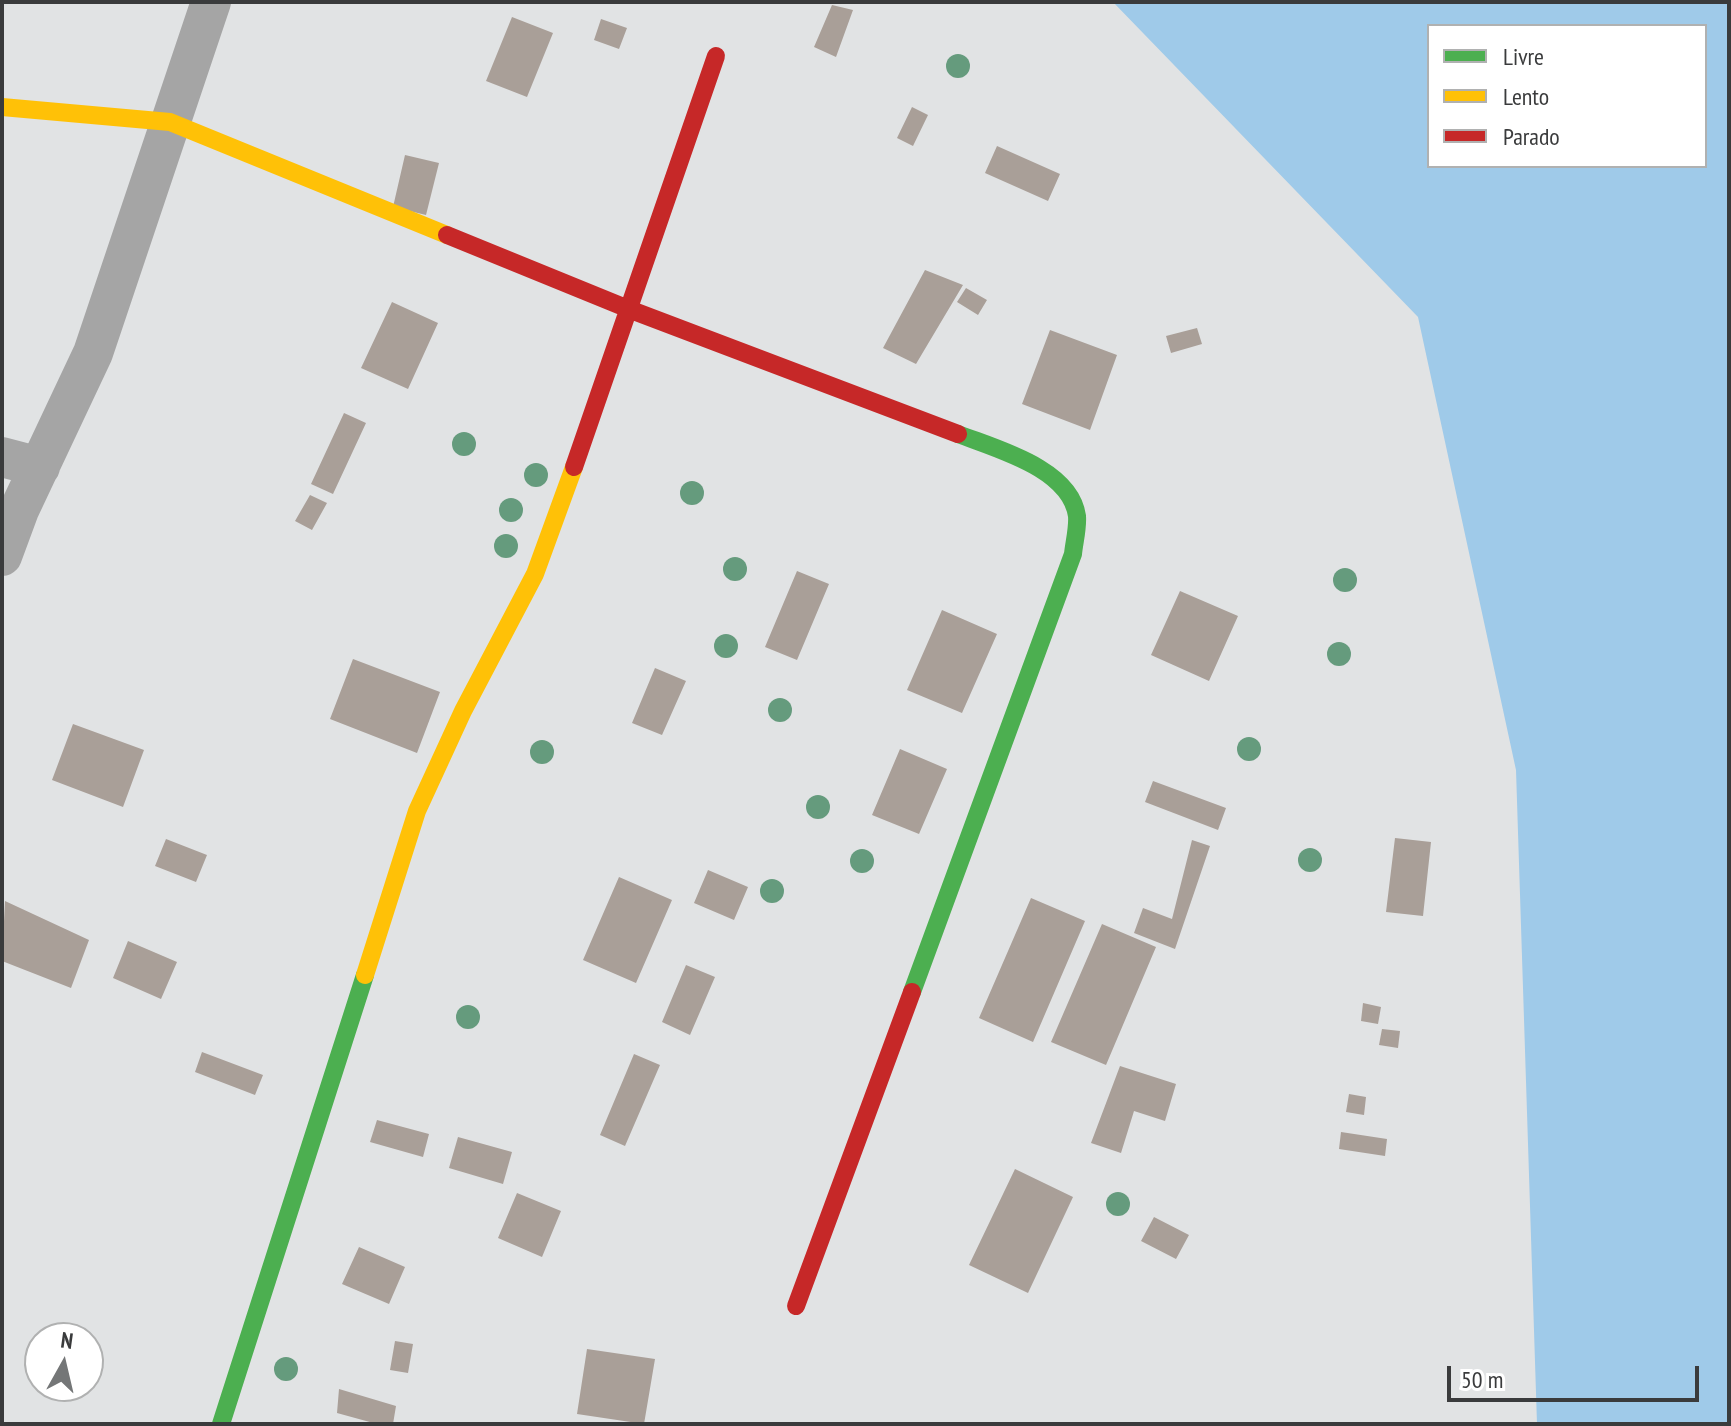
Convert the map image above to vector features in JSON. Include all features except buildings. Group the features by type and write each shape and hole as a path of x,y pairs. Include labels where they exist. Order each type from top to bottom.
{"street":[{"path":"2,556 93,353 211,2"},
{"path":"221,1424 417,811 463,711 535,574 631,310 716,56"},
{"path":"2,107 170,122 631,310 1034,463 1059,483 1077,515 1073,554 796,1306"},
{"path":"2,457 40,467"}],"water":[{"path":"1113,2 1729,2 1729,1424 1537,1424 1516,770 1418,317"}],"traffic: fast":[{"path":"912,992 1073,554 1077,525 1071,499 1061,485 1046,473 1011,454 958,434"},
{"path":"221,1424 365,975"}],"traffic: slow":[{"path":"2,107 170,122 447,235"},
{"path":"365,975 417,811 463,711 535,574 574,467"}],"traffic: jam":[{"path":"574,467 716,56"},
{"path":"447,235 631,310 958,434"},
{"path":"796,1306 912,992"}]}
